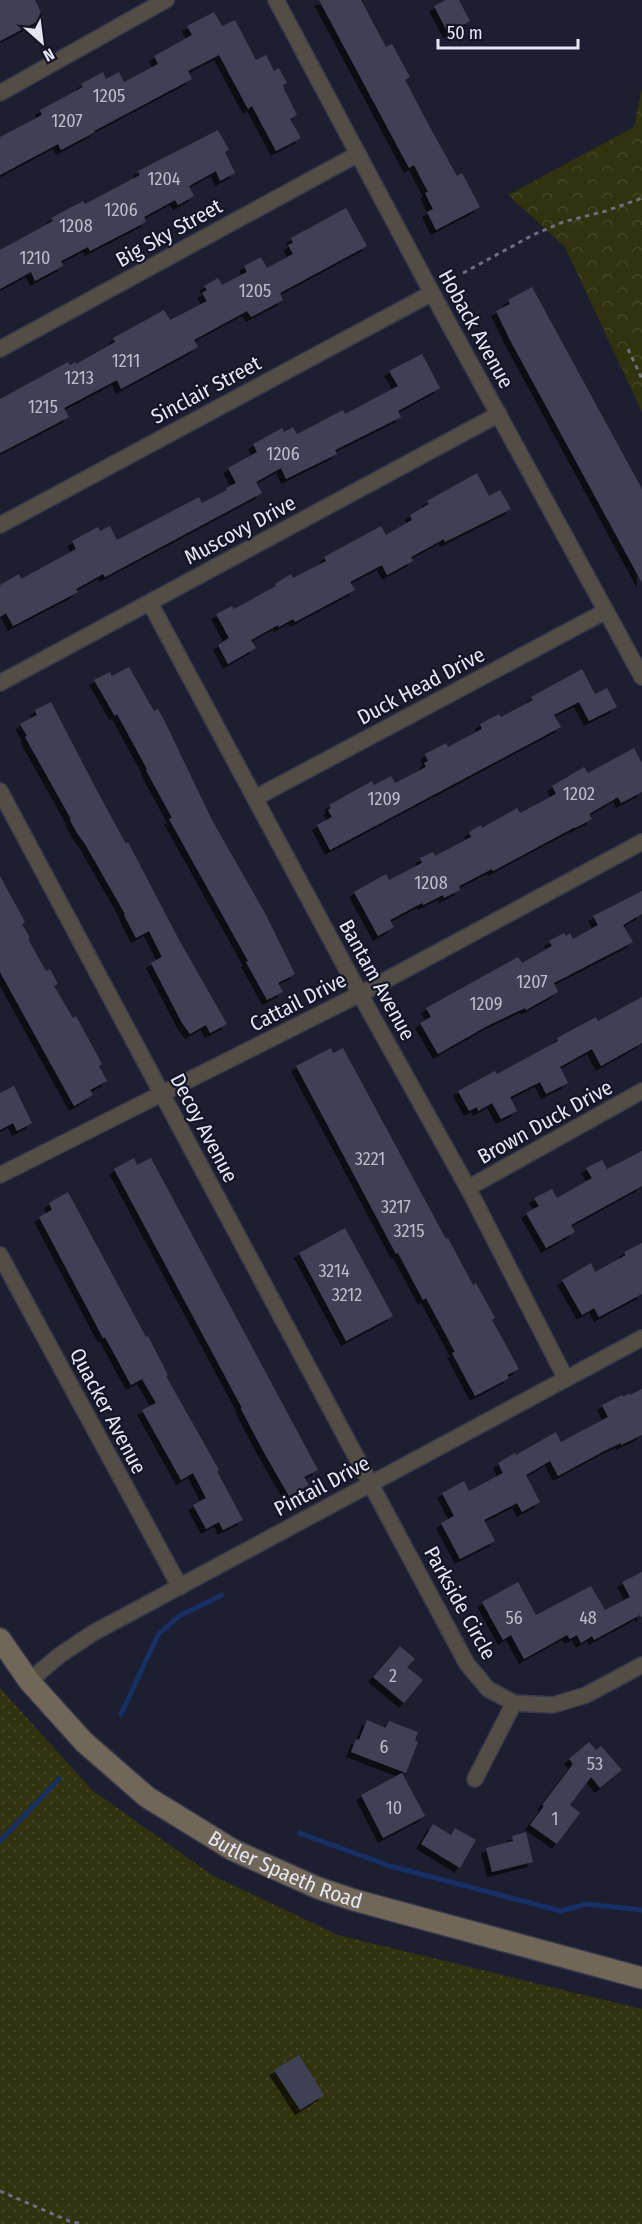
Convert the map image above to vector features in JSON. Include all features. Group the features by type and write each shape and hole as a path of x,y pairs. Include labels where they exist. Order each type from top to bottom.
{"main road":[{"name":"Butler Spaeth Road","path":"0,1639 29,1681 84,1742 147,1797 233,1851 318,1888 354,1900 642,1978"}],"street":[{"path":"0,93 166,0"},
{"name":"Hoback Avenue","path":"276,0 432,293 642,677"},
{"name":"Big Sky Street","path":"0,349 358,154"},
{"name":"Sinclair Street","path":"0,525 432,293"},
{"name":"Muscovy Drive","path":"0,683 499,414"},
{"name":"Bantam Avenue","path":"150,603 360,994 468,1188 566,1378"},
{"name":"Duck Head Drive","path":"255,798 606,611"},
{"name":"Decoy Avenue","path":"0,791 371,1484"},
{"name":"Cattail Drive","path":"0,1175 360,994 642,842"},
{"name":"Brown Duck Drive","path":"468,1188 642,1092"},
{"name":"Quacker Avenue","path":"0,1256 180,1587"},
{"name":"Pintail Drive","path":"29,1681 60,1655 93,1633 642,1338"},
{"name":"Parkside Circle","path":"371,1484 467,1664 488,1689 514,1703 553,1706 586,1695 642,1665"},
{"path":"475,1779 514,1703"}],"path":[{"path":"463,273 533,235 563,222 606,211 642,198"},
{"path":"628,349 642,379"},
{"path":"0,2192 69,2221 83,2224"}],"green space":[{"path":"642,88 642,412 565,247 508,195 634,127"},
{"path":"0,1688 92,1790 212,1875 338,1935 642,2009 642,2224 0,2224"}],"building":[{"path":"0,0 35,0 44,18 0,41"},
{"path":"319,0 361,0 386,47 392,44 410,77 405,80 433,133 457,176 462,173 480,207 436,230 427,212 433,209 425,193 428,192 414,165 409,168"},
{"path":"446,0 459,0 470,21 448,33 434,6"},
{"path":"214,12 222,26 235,20 256,60 266,55 274,71 279,68 287,83 283,85 284,89 297,115 290,119 301,138 276,151 252,106 248,109 219,55 188,71 192,79 61,150 58,144 0,175 0,137 42,115 40,110 83,87 81,84 103,72 106,79 119,72 124,82 158,64 154,56 192,35 187,26"},
{"path":"218,130 229,150 225,152 235,173 220,181 216,171 189,186 194,196 178,205 175,200 144,217 146,222 90,251 88,247 61,261 63,266 35,281 31,272 0,289 0,250 53,221 51,218 83,201 85,204 140,175 138,171"},
{"path":"346,208 367,246 280,293 283,300 251,317 247,311 194,340 198,347 121,389 117,380 64,408 69,417 0,453 0,399 68,362 70,365 75,362 76,364 115,342 113,338 164,310 170,320 207,301 202,293 207,290 204,286 218,278 222,285 247,272 244,266 261,257 267,268 293,254 288,245 293,243 291,238"},
{"path":"532,287 642,489 642,583 496,311 510,304 508,300"},
{"path":"422,354 440,388 398,411 401,417 335,450 337,454 286,479 281,468 256,482 262,493 105,577 103,574 76,589 78,592 13,626 6,613 0,617 0,585 19,574 21,579 76,549 72,541 98,527 100,531 110,526 117,540 199,497 202,503 227,490 226,488 236,483 228,468 257,452 253,444 282,428 284,432 293,427 297,434 343,410 345,414 398,386 389,371"},
{"path":"477,473 489,496 500,490 511,509 445,542 444,539 411,557 413,561 387,575 382,565 350,582 355,590 295,622 293,619 279,627 278,625 251,640 256,648 228,664 218,645 229,638 216,614 232,606 234,609 276,586 275,584 291,574 293,578 326,561 324,557 381,526 386,535 412,520 410,515 429,504 427,501"},
{"path":"129,667 154,711 158,709 212,820 266,915 295,974 278,983 283,992 267,1000 246,962 248,961 169,819 172,818 147,769 117,714 115,716 94,680 110,672 112,676"},
{"path":"582,669 595,694 607,688 617,707 589,721 579,702 554,715 561,727 330,850 317,825 332,817 328,810 331,808 329,805 372,781 374,785 391,776 395,783 426,767 424,763 428,761 425,754 446,743 448,747 482,729 480,724 499,714 501,717 533,700 531,697"},
{"path":"51,702 126,844 128,842 178,938 227,1024 210,1033 206,1025 190,1034 182,1023 151,963 162,957 149,931 136,938 125,914 77,833 25,737 27,736 20,724 37,715 35,710"},
{"path":"634,748 642,763 642,792 621,803 618,797 589,814 592,819 493,871 492,869 459,886 460,890 444,898 443,895 423,905 422,903 390,920 394,927 378,936 354,892 386,874 389,880 422,863 420,858 433,852 435,856 471,837 469,832 481,825 482,828 517,808 520,813 556,794 552,786 584,767 588,773"},
{"path":"0,876 25,922 22,924 30,938 28,939 46,971 50,969 58,984 54,986 73,1018 76,1016 102,1064 99,1066 107,1081 90,1090 93,1095 74,1106 0,972"},
{"path":"642,891 642,914 623,925 633,942 554,983 558,992 526,1010 525,1008 487,1026 438,1054 420,1023 431,1017 426,1008 518,957 522,963 552,946 549,941 564,933 566,936 570,933 573,939 598,925 593,916"},
{"path":"642,997 642,1043 601,1066 592,1049 560,1067 568,1083 546,1094 540,1082 510,1097 517,1111 501,1119 492,1103 478,1111 477,1107 469,1111 458,1091 495,1071 497,1074 558,1041 557,1038 596,1017 598,1021"},
{"path":"331,1048 333,1053 343,1048 446,1239 448,1238 473,1285 476,1283 495,1318 492,1320 519,1369 507,1375 509,1378 475,1396 426,1298 423,1300 398,1253 396,1254 296,1066"},
{"path":"14,1086 32,1123 17,1131 13,1123 0,1130 0,1093"},
{"path":"642,1151 642,1186 571,1225 575,1232 546,1248 526,1213 539,1206 534,1198 552,1189 557,1198 592,1178 586,1168 602,1160 607,1169"},
{"path":"134,1158 137,1165 151,1158 318,1470 304,1477 309,1485 289,1496 114,1169"},
{"path":"68,1192 146,1337 148,1336 168,1375 166,1376 219,1470 217,1471 243,1520 223,1530 219,1522 206,1529 193,1505 206,1498 193,1473 181,1480 142,1410 156,1403 142,1379 131,1385 105,1337 103,1338 39,1217 52,1210 49,1203"},
{"path":"345,1228 393,1316 346,1341 299,1253"},
{"path":"642,1243 642,1294 599,1317 594,1308 582,1315 562,1280 591,1263 595,1272 626,1255 624,1252"},
{"path":"642,1389 642,1435 604,1451 558,1476 550,1461 526,1475 540,1502 522,1512 517,1503 484,1520 495,1541 460,1559 441,1523 454,1516 442,1493 464,1481 469,1491 503,1473 498,1463 556,1432 561,1442 608,1417 602,1405 622,1395 623,1397 629,1393 630,1395"},
{"path":"642,1572 642,1618 640,1615 594,1640 592,1636 581,1643 577,1635 570,1639 567,1635 524,1659 511,1635 503,1640 482,1602 518,1582 536,1615 591,1586 605,1610 630,1597 622,1582"},
{"path":"400,1646 415,1659 407,1667 423,1680 404,1703 373,1677"},
{"path":"367,1720 386,1728 389,1721 418,1732 415,1740 418,1742 406,1773 351,1752"},
{"path":"589,1742 596,1750 601,1746 622,1770 600,1788 591,1777 570,1805 580,1813 557,1844 530,1825 573,1764 569,1759"},
{"path":"402,1773 425,1816 383,1838 361,1795"},
{"path":"433,1824 451,1835 455,1828 476,1840 460,1868 421,1844"},
{"path":"526,1832 533,1862 492,1872 486,1848 513,1841 512,1836"},
{"path":"299,2055 324,2095 300,2110 274,2070"}],"waterway":[{"path":"121,1714 158,1635 179,1616 222,1595"},
{"path":"0,1841 59,1779"},
{"path":"299,1833 390,1866 561,1911 586,1904 642,1910"}]}
